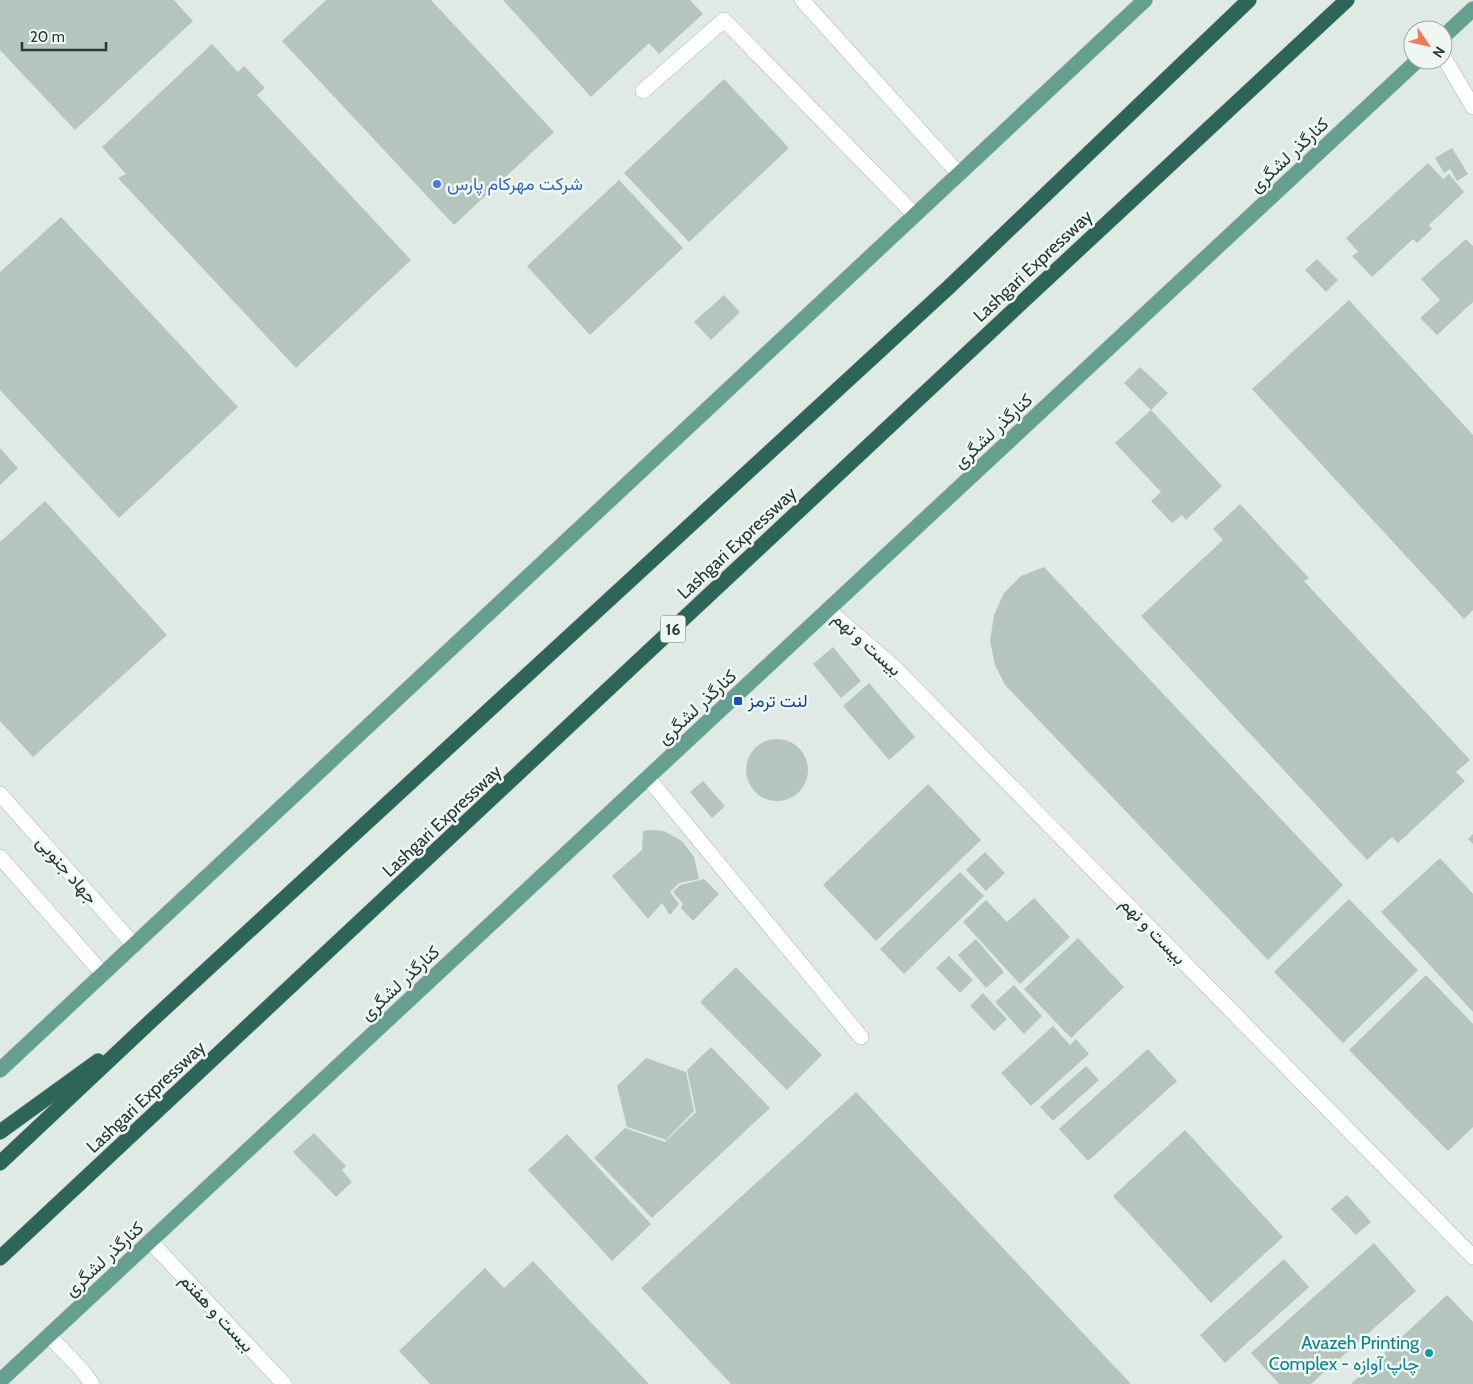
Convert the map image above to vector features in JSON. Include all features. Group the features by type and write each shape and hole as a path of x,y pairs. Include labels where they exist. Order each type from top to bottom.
{"highway":[{"path":"0,1163 941,294 1250,0"},
{"name":"Lashgari Expressway","path":"0,1258 1347,0"},
{"path":"0,1132 151,1022"}],"main road":[{"path":"0,1070 1145,0"},
{"path":"1453,28 1473,9"},
{"name":"کنارگذر لشگری","path":"0,1381 1407,70"}],"street":[{"path":"802,0 959,174"},
{"path":"643,92 724,20 915,215"},
{"path":"1451,70 1473,107"},
{"name":"بیست و نهم","path":"828,610 895,668 1473,1257"},
{"path":"648,778 862,1037"},
{"name":"جهاد جنوبی","path":"0,794 134,945"},
{"path":"0,857 103,974"},
{"name":"بیست و هفتم","path":"150,1242 284,1384"},
{"path":"49,1336 81,1369 92,1384"}],"building":[{"path":"0,0 174,0 193,21 75,130 0,50"},
{"path":"326,0 431,0 554,132 454,225 282,41"},
{"path":"503,0 690,0 703,14 659,54 649,43 591,97"},
{"path":"212,44 238,72 244,66 265,88 257,95 411,260 296,368 118,178 126,174 102,147"},
{"path":"724,79 789,148 689,242 624,173"},
{"path":"1452,148 1468,174 1457,181 1450,169 1444,173 1435,158"},
{"path":"1428,163 1443,179 1449,174 1464,192 1429,225 1432,229 1417,243 1413,239 1372,277 1352,256 1358,252 1346,238"},
{"path":"619,180 683,248 590,335 527,266"},
{"path":"61,217 238,407 119,518 0,390 0,272"},
{"path":"1466,239 1473,246 1473,302 1437,335 1420,318 1440,300 1421,279"},
{"path":"1317,259 1338,280 1326,292 1305,270"},
{"path":"724,295 740,312 711,340 694,322"},
{"path":"1349,300 1473,435 1473,610 1464,619 1252,389"},
{"path":"1140,367 1168,393 1151,410 1124,383"},
{"path":"1151,410 1222,486 1186,520 1182,515 1172,523 1151,501 1161,492 1115,443"},
{"path":"0,448 18,468 0,485"},
{"path":"45,501 167,635 33,757 0,721 0,542"},
{"path":"1240,504 1309,578 1304,581 1470,760 1456,772 1465,781 1398,843 1392,837 1367,860 1141,616 1223,540 1213,529"},
{"path":"1044,567 1343,885 1268,960 1005,685 995,665 990,641 994,615 1004,593 1021,576"},
{"path":"833,647 861,681 841,698 813,664"},
{"path":"869,683 915,737 889,760 843,706"},
{"path":"777,739 789,742 799,748 805,758 808,770 805,782 799,792 789,798 777,801 765,798 755,792 749,782 746,770 749,758 755,748 765,742"},
{"path":"703,781 725,806 712,818 690,792"},
{"path":"928,784 981,840 876,941 823,885"},
{"path":"643,831 664,831 682,841 694,857 699,879 679,883 670,892 679,904 670,915 662,903 648,919 612,876 642,850"},
{"path":"1473,834 1473,844 1468,839"},
{"path":"985,852 1005,873 986,891 966,870"},
{"path":"1440,858 1473,894 1473,1012 1381,912"},
{"path":"960,872 984,896 904,974 880,949"},
{"path":"704,879 719,894 693,921 681,908 683,904 673,892 680,885"},
{"path":"1034,898 1070,937 1020,984 963,922 986,900 1007,922"},
{"path":"1349,899 1418,970 1343,1043 1274,972"},
{"path":"1078,938 1124,987 1071,1038 1024,989"},
{"path":"976,939 1004,972 986,988 958,955"},
{"path":"949,956 973,980 960,993 936,968"},
{"path":"736,967 822,1055 787,1090 700,1002"},
{"path":"1426,975 1473,1024 1473,1127 1448,1151 1349,1050"},
{"path":"1014,985 1042,1016 1024,1034 995,1002"},
{"path":"983,993 1007,1019 994,1031 970,1006"},
{"path":"1053,1026 1070,1045 1076,1039 1089,1054 1031,1106 1001,1073"},
{"path":"711,1047 770,1108 652,1218 594,1158 625,1128 665,1142 696,1112 687,1070"},
{"path":"1148,1049 1177,1081 1088,1161 1059,1129"},
{"path":"646,1058 686,1072 694,1111 666,1140 627,1127 617,1086"},
{"path":"1086,1066 1099,1080 1053,1121 1040,1107"},
{"path":"856,1092 1131,1384 731,1384 641,1288"},
{"path":"1185,1130 1283,1237 1211,1303 1113,1196"},
{"path":"314,1133 346,1166 342,1170 352,1182 336,1197 293,1152"},
{"path":"567,1134 651,1224 612,1261 528,1170"},
{"path":"1347,1195 1371,1222 1356,1235 1331,1209"},
{"path":"1374,1243 1416,1291 1311,1384 1279,1384 1251,1353"},
{"path":"1284,1259 1309,1287 1225,1363 1200,1335"},
{"path":"533,1261 649,1384 430,1384 399,1351 485,1268 504,1288"},
{"name":"Avazeh Printing Complex - چاپ آوازه","path":"1447,1295 1473,1322 1473,1384 1351,1384"}],"place":[{"name":"شرکت مهرکام پارس","path":"437,184"},
{"name":"لنت ترمز","path":"738,701"},
{"name":"Avazeh Printing Complex - چاپ آوازه","path":"1429,1353"}]}
